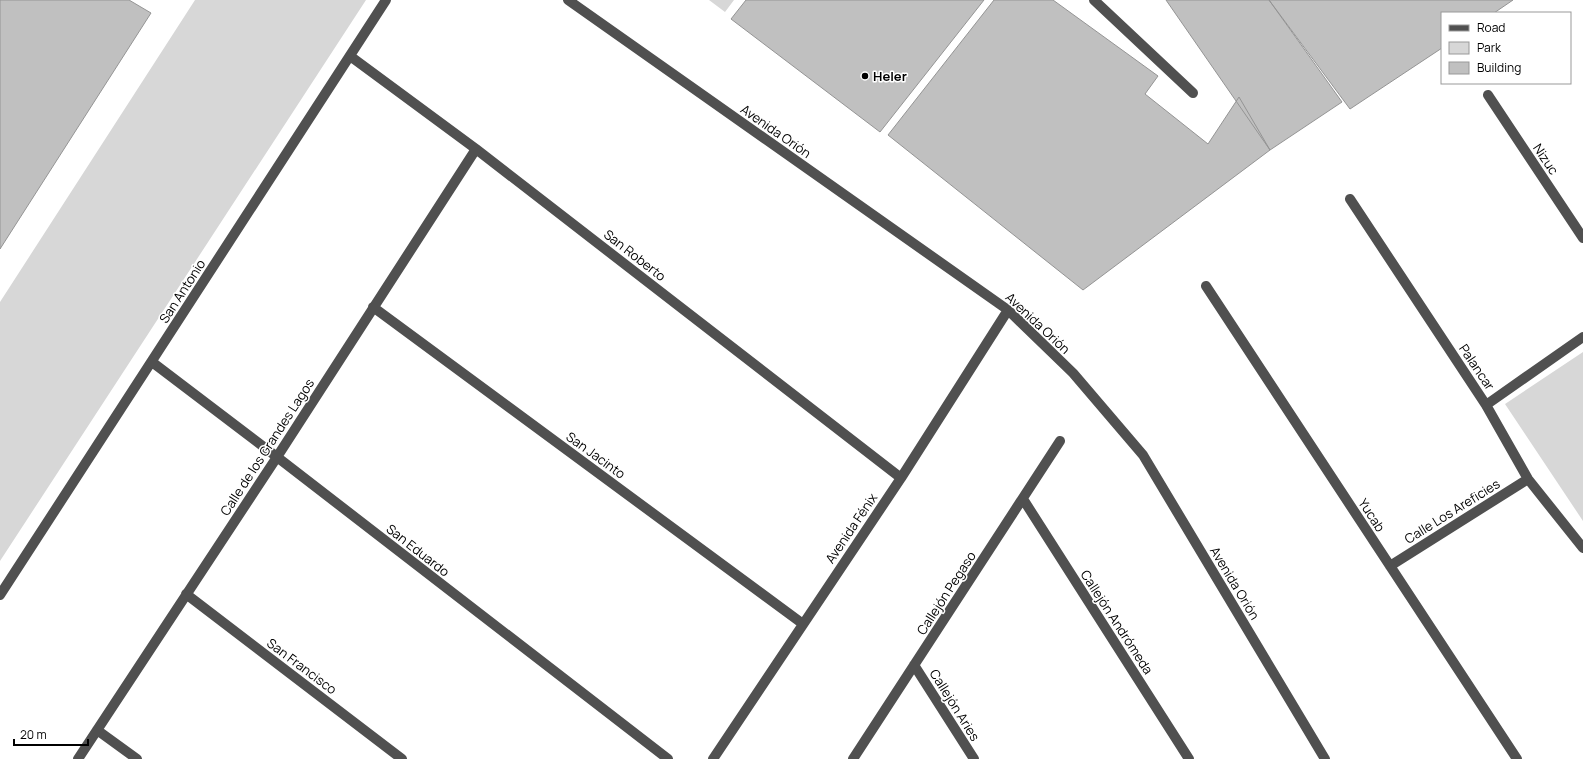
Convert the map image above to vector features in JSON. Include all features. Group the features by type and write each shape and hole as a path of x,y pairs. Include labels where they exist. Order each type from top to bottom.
{"street":[{"name":"San Antonio","path":"0,595 386,0"},
{"name":"Avenida Orión","path":"568,0 1008,310 1073,373 1143,455 1324,759"},
{"path":"1094,0 1193,93"},
{"name":"San Roberto","path":"350,56 476,149 901,478"},
{"name":"Nizuc","path":"1488,95 1583,238"},
{"name":"Calle de los Grandes Lagos","path":"78,759 277,457 476,149"},
{"name":"Palancar","path":"1350,199 1486,405 1528,479 1583,548"},
{"name":"Yucab","path":"1206,286 1516,759"},
{"name":"San Jacinto","path":"373,308 803,624"},
{"name":"Avenida Fénix","path":"713,759 901,478 1008,310"},
{"path":"1486,405 1583,337"},
{"name":"San Eduardo","path":"152,362 668,759"},
{"name":"Callejón Pegaso","path":"853,759 1060,441"},
{"name":"Calle Los Areficies","path":"1390,566 1528,479"},
{"name":"Callejón Andrómeda","path":"1023,499 1189,759"},
{"name":"San Francisco","path":"186,594 402,759"},
{"name":"Callejón Aries","path":"914,665 974,759"},
{"path":"97,730 137,759"}],"green space":[{"path":"195,0 366,0 0,561 0,302"},
{"path":"709,0 734,0 725,12"},
{"path":"1583,352 1583,521 1505,404"}],"building":[{"path":"0,0 129,0 151,13 0,249"},
{"name":"Heler","path":"746,0 984,0 880,132 731,19"},
{"path":"994,0 1053,0 1158,76 1145,94 1208,144 1239,97 1270,150 1083,290 888,135"},
{"path":"1166,0 1269,0 1342,102 1270,150"},
{"path":"1269,0 1513,0 1495,12 1441,12 1441,49 1350,109"}],"place":[{"name":"Heler","path":"865,76"}]}
